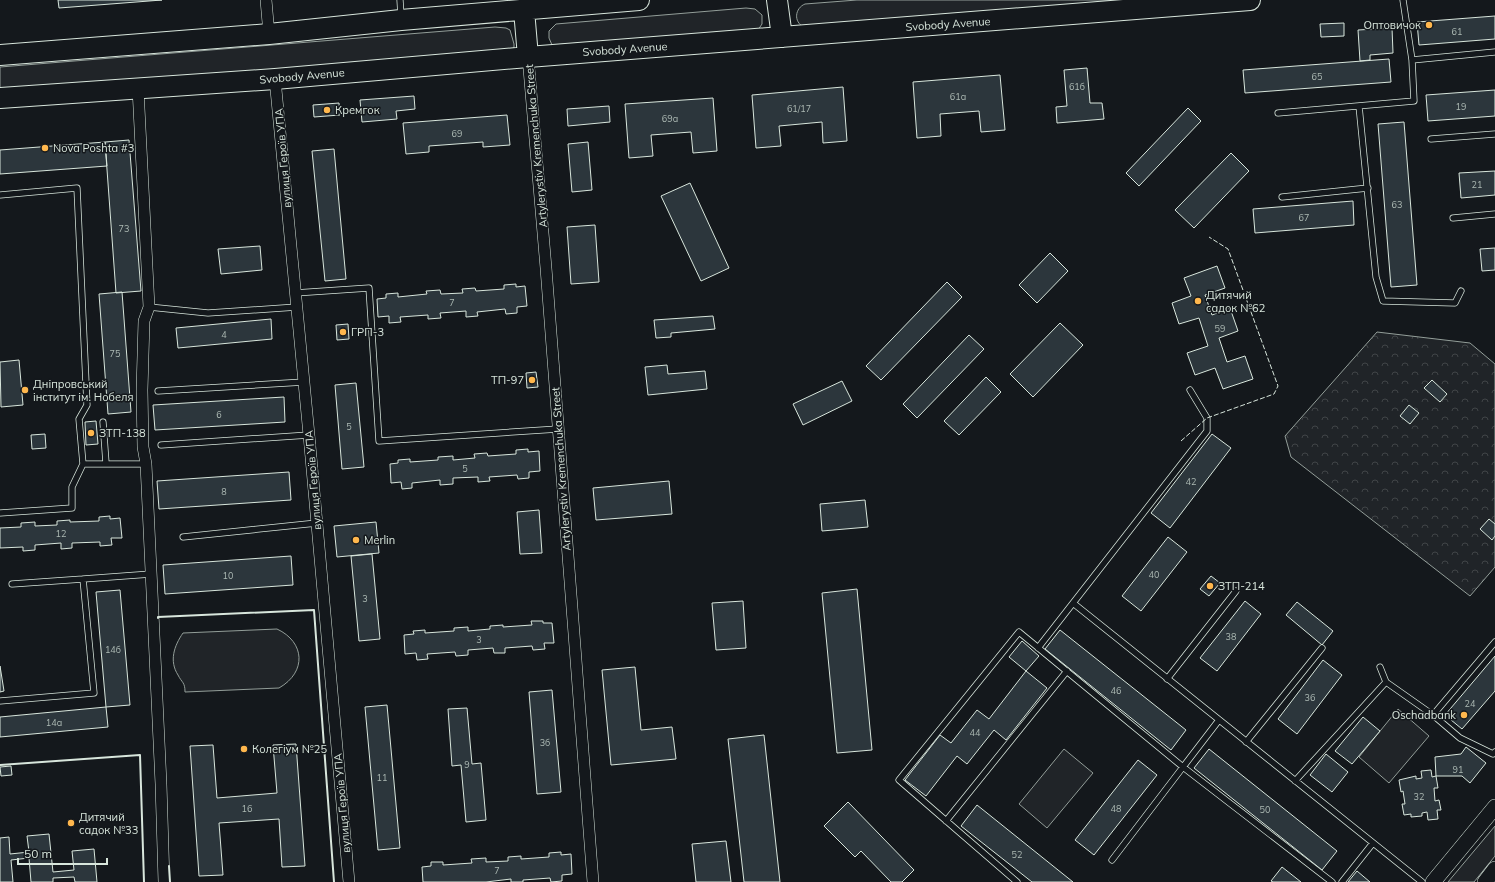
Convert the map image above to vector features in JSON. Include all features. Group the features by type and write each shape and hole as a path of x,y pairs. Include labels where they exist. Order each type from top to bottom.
{"highway":[{"path":"0,56 269,34 524,7 639,0"},
{"path":"777,0 782,37"},
{"name":"Svobody Avenue","path":"0,98 275,79 1170,3 1250,0"},
{"path":"524,7 528,57"}],"main road":[{"path":"1434,882 1495,807"},
{"path":"1484,882 1495,869"}],"street":[{"path":"266,0 269,34"},
{"name":"Artylerystiv Kremenchuka Street","path":"528,57 593,882"},
{"name":"вулиця Героїв УПА","path":"275,79 296,293 349,882"},
{"path":"138,88 149,307 144,321 142,390 143,447 146,464 161,784 164,882"}],"lane":[{"path":"400,0 401,20"},
{"path":"1278,113 1414,101 1412,60 1403,0"},
{"path":"1412,60 1495,52"},
{"path":"1359,106 1376,277 1383,301 1455,303 1461,291"},
{"path":"1431,139 1495,134"},
{"path":"0,195 77,188 87,405 79,419 83,464 72,487 72,508 0,513"},
{"path":"1282,197 1368,188"},
{"path":"1454,218 1495,214"},
{"path":"296,293 369,288 379,441 558,429"},
{"path":"149,307 208,313 297,307"},
{"path":"158,391 304,382"},
{"path":"1038,648 1207,431 1207,418 1190,390"},
{"path":"103,422 106,463"},
{"path":"160,445 309,435"},
{"path":"83,464 146,464"},
{"path":"184,537 317,523"},
{"path":"12,584 151,574"},
{"path":"0,701 94,693 84,579"},
{"path":"1167,679 1236,591"},
{"path":"1073,603 1422,882"},
{"path":"1017,882 899,780 1020,632 1183,766 1332,882"},
{"path":"1433,715 1495,642"},
{"path":"1246,742 1322,648"},
{"path":"1380,667 1386,682 1433,715 1460,738 1494,754"},
{"path":"946,821 1067,671"},
{"path":"1295,781 1386,682"},
{"path":"1112,860 1219,720"},
{"path":"1342,882 1373,843"}],"green space":[{"path":"857,0 1144,0 804,27 798,22 797,12 805,4"},
{"path":"746,8 755,9 762,15 762,24 758,30 552,45 549,38 549,31 556,24"},
{"path":"495,27 510,30 514,48 509,51 0,91 0,67"},
{"path":"1377,332 1470,343 1495,364 1495,567 1470,596 1291,457 1285,436"},
{"path":"277,629 293,641 299,657 298,666 294,674 279,688 185,692 184,684 175,670 173,659 175,648 183,633"},
{"path":"1398,709 1429,736 1389,783 1359,757"},
{"path":"1064,749 1093,773 1047,828 1019,804"},
{"path":"1495,826 1495,856 1474,882 1448,882"}],"building":[{"path":"58,0 162,0 59,8"},
{"path":"1495,16 1495,39 1419,45 1417,22"},
{"path":"1344,23 1344,36 1321,37 1320,24"},
{"path":"1392,28 1393,53 1370,55 1370,60 1360,61 1358,30"},
{"path":"1389,59 1391,82 1245,93 1243,70"},
{"path":"1087,68 1090,103 1102,103 1104,119 1057,123 1056,107 1067,106 1064,70"},
{"path":"1000,75 1005,130 981,132 979,111 940,114 941,136 917,138 913,82"},
{"path":"843,87 847,141 823,143 822,122 779,126 781,146 756,148 752,95"},
{"path":"1495,90 1495,116 1428,121 1426,95"},
{"path":"414,96 415,109 396,111 397,119 362,122 360,100"},
{"path":"713,98 717,151 693,153 691,132 651,135 653,156 629,158 625,104"},
{"name":"Кремгок","path":"339,103 340,115 314,117 313,105"},
{"path":"609,106 610,122 568,126 567,109"},
{"path":"1188,108 1201,121 1139,186 1126,173"},
{"path":"507,115 510,145 483,147 483,142 429,146 429,152 406,154 403,123"},
{"path":"1404,122 1417,285 1391,287 1378,124"},
{"path":"129,140 141,291 116,293 105,142"},
{"path":"105,142 107,166 0,174 0,150"},
{"path":"588,142 592,190 572,192 568,144"},
{"path":"334,149 346,279 325,281 312,151"},
{"path":"1231,153 1249,171 1194,228 1175,210"},
{"path":"1495,171 1495,195 1461,198 1459,173"},
{"path":"690,183 729,268 701,281 661,196"},
{"path":"1353,201 1354,225 1255,233 1253,209"},
{"path":"595,225 599,282 571,284 567,227"},
{"path":"260,246 262,270 221,274 218,249"},
{"path":"1495,248 1495,270 1482,271 1480,249"},
{"path":"1050,253 1068,271 1037,303 1019,285"},
{"path":"1217,266 1225,288 1205,295 1212,315 1230,308 1238,331 1219,338 1227,362 1245,356 1253,379 1223,389 1215,368 1195,375 1187,353 1208,346 1199,318 1179,324 1172,303 1191,296 1184,278"},
{"path":"947,282 962,297 881,380 866,366"},
{"path":"516,284 516,287 525,286 527,306 517,307 517,313 506,314 505,309 477,312 478,316 466,317 466,311 440,313 441,318 428,319 428,315 400,317 401,322 389,323 389,316 378,317 377,299 386,298 386,294 398,293 398,297 427,294 426,291 440,290 441,294 463,293 462,289 475,288 476,291 504,289 504,285"},
{"path":"122,292 131,412 108,414 99,294"},
{"path":"713,316 715,329 671,333 671,337 656,338 654,320"},
{"path":"271,319 272,339 178,348 176,328"},
{"path":"1060,323 1083,345 1033,397 1010,374"},
{"name":"ГРП-3","path":"348,324 349,339 337,340 336,325"},
{"path":"969,335 984,349 917,418 903,404"},
{"path":"19,360 23,405 1,407 0,362"},
{"path":"667,365 668,374 705,371 707,389 648,395 645,367"},
{"name":"ТП-97","path":"536,372 538,387 527,388 526,373"},
{"path":"986,377 1001,392 959,435 944,421"},
{"path":"1432,380 1447,394 1440,402 1424,388"},
{"path":"842,381 852,401 803,425 793,404"},
{"path":"356,383 364,467 342,469 335,385"},
{"path":"284,397 285,422 155,430 153,405"},
{"path":"1409,405 1419,413 1410,424 1400,416"},
{"name":"ЗТП-138","path":"96,421 98,444 86,445 85,422"},
{"path":"45,434 46,448 32,449 31,435"},
{"path":"1212,434 1231,448 1170,528 1151,513"},
{"path":"528,449 528,452 539,451 540,471 529,472 529,478 518,479 517,475 489,477 490,481 478,482 478,477 453,478 453,484 440,485 440,480 412,483 412,488 402,489 401,482 391,483 390,464 398,463 398,460 410,459 410,462 438,460 438,457 453,456 453,460 475,458 474,454 487,453 488,456 516,454 516,450"},
{"path":"289,472 291,500 159,509 157,481"},
{"path":"669,481 672,514 596,520 593,488"},
{"path":"865,500 868,527 822,531 820,504"},
{"path":"539,510 542,553 520,554 517,512"},
{"path":"110,516 110,519 120,518 122,538 111,538 112,545 100,546 100,542 72,543 72,548 61,549 61,543 35,545 35,550 23,551 23,547 0,548 0,528 21,527 21,523 35,522 35,526 57,525 57,521 99,521 99,517"},
{"path":"1489,519 1495,524 1495,536 1492,540 1480,529"},
{"name":"Merlin","path":"376,522 379,553 337,557 334,526"},
{"path":"1168,537 1187,552 1141,611 1122,596"},
{"path":"372,554 380,639 359,641 351,556"},
{"path":"291,556 293,585 165,594 163,565"},
{"name":"ЗТП-214","path":"1211,576 1220,583 1209,596 1200,589"},
{"path":"857,589 872,750 837,753 822,593"},
{"path":"120,590 130,705 106,707 96,592"},
{"path":"743,601 746,648 716,650 712,603"},
{"path":"1245,601 1261,614 1217,671 1200,658"},
{"path":"1297,602 1333,631 1322,645 1286,615"},
{"path":"531,621 552,623 554,643 544,643 545,649 533,650 532,646 505,648 505,653 494,653 493,648 468,650 468,655 456,656 455,652 427,654 428,659 417,660 416,653 405,654 404,635 414,634 413,631 425,630 425,633 454,631 454,628 468,627 468,631 490,629 490,626 503,625 503,627 532,625"},
{"path":"1060,630 1186,730 1171,750 1045,649"},
{"path":"1022,641 1039,656 1026,671 1009,657"},
{"path":"1495,656 1495,691 1462,729 1445,715"},
{"path":"1323,660 1342,675 1297,734 1278,719"},
{"path":"0,666 4,691 0,692"},
{"path":"635,667 641,730 672,727 676,759 611,765 602,670"},
{"path":"1026,671 1047,688 1006,740 994,730 967,764 957,756 926,796 905,780 940,735 951,743 977,710 989,719"},
{"path":"552,690 561,792 537,794 529,692"},
{"path":"387,705 400,848 378,850 365,707"},
{"path":"106,707 108,727 0,737 0,717"},
{"path":"467,708 472,764 481,763 486,820 466,822 461,765 452,766 448,709"},
{"path":"1363,717 1380,731 1352,764 1335,751"},
{"path":"764,735 780,882 744,882 728,739"},
{"path":"296,744 305,866 282,867 279,819 219,823 223,875 199,876 190,746 213,745 217,798 277,793 273,745"},
{"path":"1466,747 1486,763 1470,783 1462,776 1436,776 1435,757 1461,754"},
{"path":"1209,749 1337,851 1322,870 1194,768"},
{"path":"1326,754 1348,772 1332,792 1310,775"},
{"path":"1138,760 1157,775 1094,855 1075,840"},
{"path":"11,766 12,775 1,776 0,767"},
{"path":"1431,770 1432,777 1436,776 1438,788 1434,788 1435,801 1439,800 1441,810 1437,810 1438,819 1428,820 1427,812 1422,813 1422,816 1411,817 1411,814 1404,815 1402,804 1405,804 1403,791 1401,792 1399,780 1416,776 1416,779 1422,778 1421,771"},
{"path":"848,802 914,870 902,882 891,882 861,851 855,857 824,826"},
{"path":"977,805 1073,882 1032,882 961,826"},
{"path":"49,834 53,872 74,870 72,851 94,849 97,882 75,882 74,877 53,878 53,882 31,882 29,858 11,860 13,882 0,882 0,838 9,837 10,854 29,852 27,836"},
{"path":"726,841 731,882 696,882 692,844"},
{"path":"561,852 561,855 571,854 572,874 562,875 562,881 551,882 550,878 523,880 523,882 511,882 511,879 486,882 423,882 422,867 431,866 431,862 443,862 443,865 472,863 471,859 486,858 486,862 508,861 508,857 521,856 521,859 549,857 549,853"},
{"path":"1282,867 1301,882 1271,881"},
{"path":"1357,871 1370,882 1348,882"}],"fence":[{"path":"1181,441 1207,418 1274,394 1278,386 1228,249 1209,237"}],"wall":[{"path":"158,618 314,610 334,882"},
{"path":"0,765 140,755 144,882"},
{"path":"169,866 170,882"}],"place":[{"name":"Оптовичок","path":"1429,25"},
{"name":"Кремгок","path":"327,110"},
{"name":"Nova Poshta #3","path":"45,148"},
{"name":"Дитячий садок №62","path":"1198,301"},
{"name":"ГРП-3","path":"343,332"},
{"name":"ТП-97","path":"532,380"},
{"name":"Дніпровський інститут ім. Нобеля","path":"25,390"},
{"name":"ЗТП-138","path":"91,433"},
{"name":"Merlin","path":"356,540"},
{"name":"ЗТП-214","path":"1210,586"},
{"name":"Oschadbank","path":"1464,715"},
{"name":"Колегіум №25","path":"244,749"},
{"name":"Дитячий садок №33","path":"71,823"}]}
